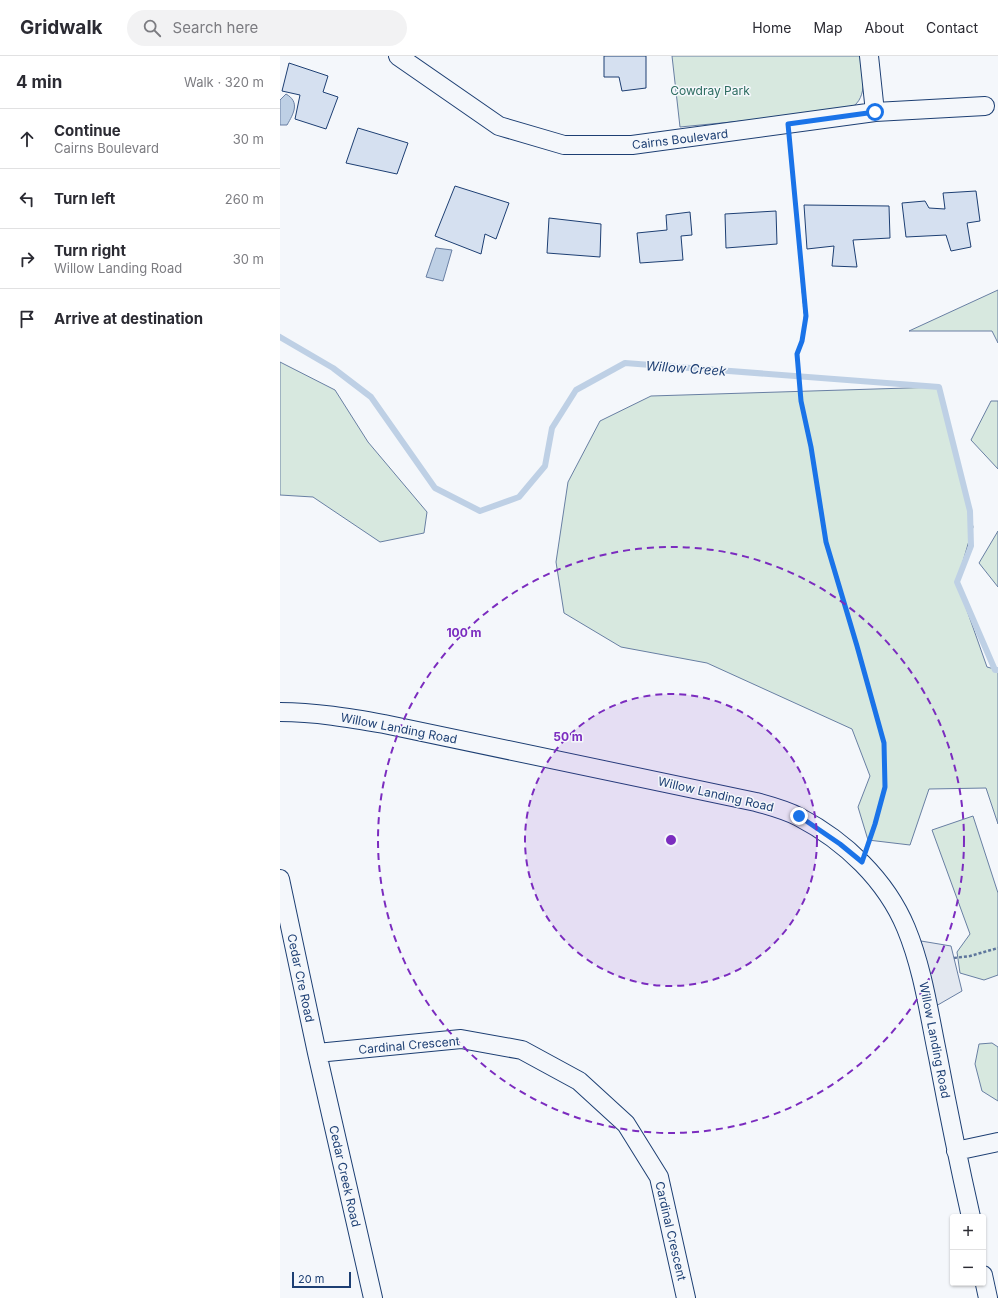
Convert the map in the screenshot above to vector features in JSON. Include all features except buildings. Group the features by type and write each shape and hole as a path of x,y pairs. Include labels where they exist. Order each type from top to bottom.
{"street":[{"name":"Cairns Boulevard","path":"398,56 499,126 564,145 632,146 875,112 985,106"},
{"path":"869,56 875,112"},
{"name":"Willow Landing Road","path":"280,712 300,712 328,715 384,724 756,802 780,808 799,816 840,844 862,862 879,883 894,904 906,928 921,974 969,1214"},
{"name":"Cedar Cre Road","path":"280,878 317,1053"},
{"name":"Cardinal Crescent","path":"317,1053 461,1039 522,1050 579,1081 626,1124 658,1177 686,1298"},
{"name":"Cedar Creek Road","path":"317,1053 373,1298"},
{"path":"956,1151 998,1142"},
{"path":"985,1286 988,1298"}],"path":[{"path":"788,124 806,316 802,341 797,354 801,401 811,447 826,542 884,743 885,787 875,824 862,862"},
{"path":"954,958 970,956 998,948"}],"green space":[{"name":"Cowdray Park","path":"672,56 862,56 862,91 857,103 850,108 841,111 680,127"},
{"path":"998,290 998,343 992,331 909,331"},
{"path":"280,362 335,390 368,442 427,512 424,533 380,542 313,497 280,495"},
{"path":"939,387 973,527 957,582 987,667 998,670 998,824 986,788 929,789 910,845 868,840 858,807 870,776 852,729 707,663 621,647 564,613 556,562 568,482 600,421 651,396"},
{"path":"991,401 998,401 998,469 971,440"},
{"path":"998,531 998,587 979,563"},
{"path":"973,816 998,893 998,975 984,980 960,973 957,952 970,934 932,830"},
{"path":"992,1043 998,1047 998,1101 982,1091 975,1064 979,1044"}],"shaded area":[{"path":"921,941 951,946 962,991 936,1006"}],"water":[{"path":"286,94 293,101 294,108 287,125 280,125 280,100"},
{"path":"436,248 452,250 443,281 426,277"}],"waterway":[{"name":"Willow Creek","path":"280,337 333,368 371,397 435,488 480,511 519,497 545,466 552,428 576,390 625,363 939,387 970,511 971,546 957,582 995,670 998,670"}],"route":[{"path":"799,816 817,827 862,862 875,824 885,787 884,743 826,542 811,447 801,401 797,354 802,341 806,316 788,124 875,112"}]}
